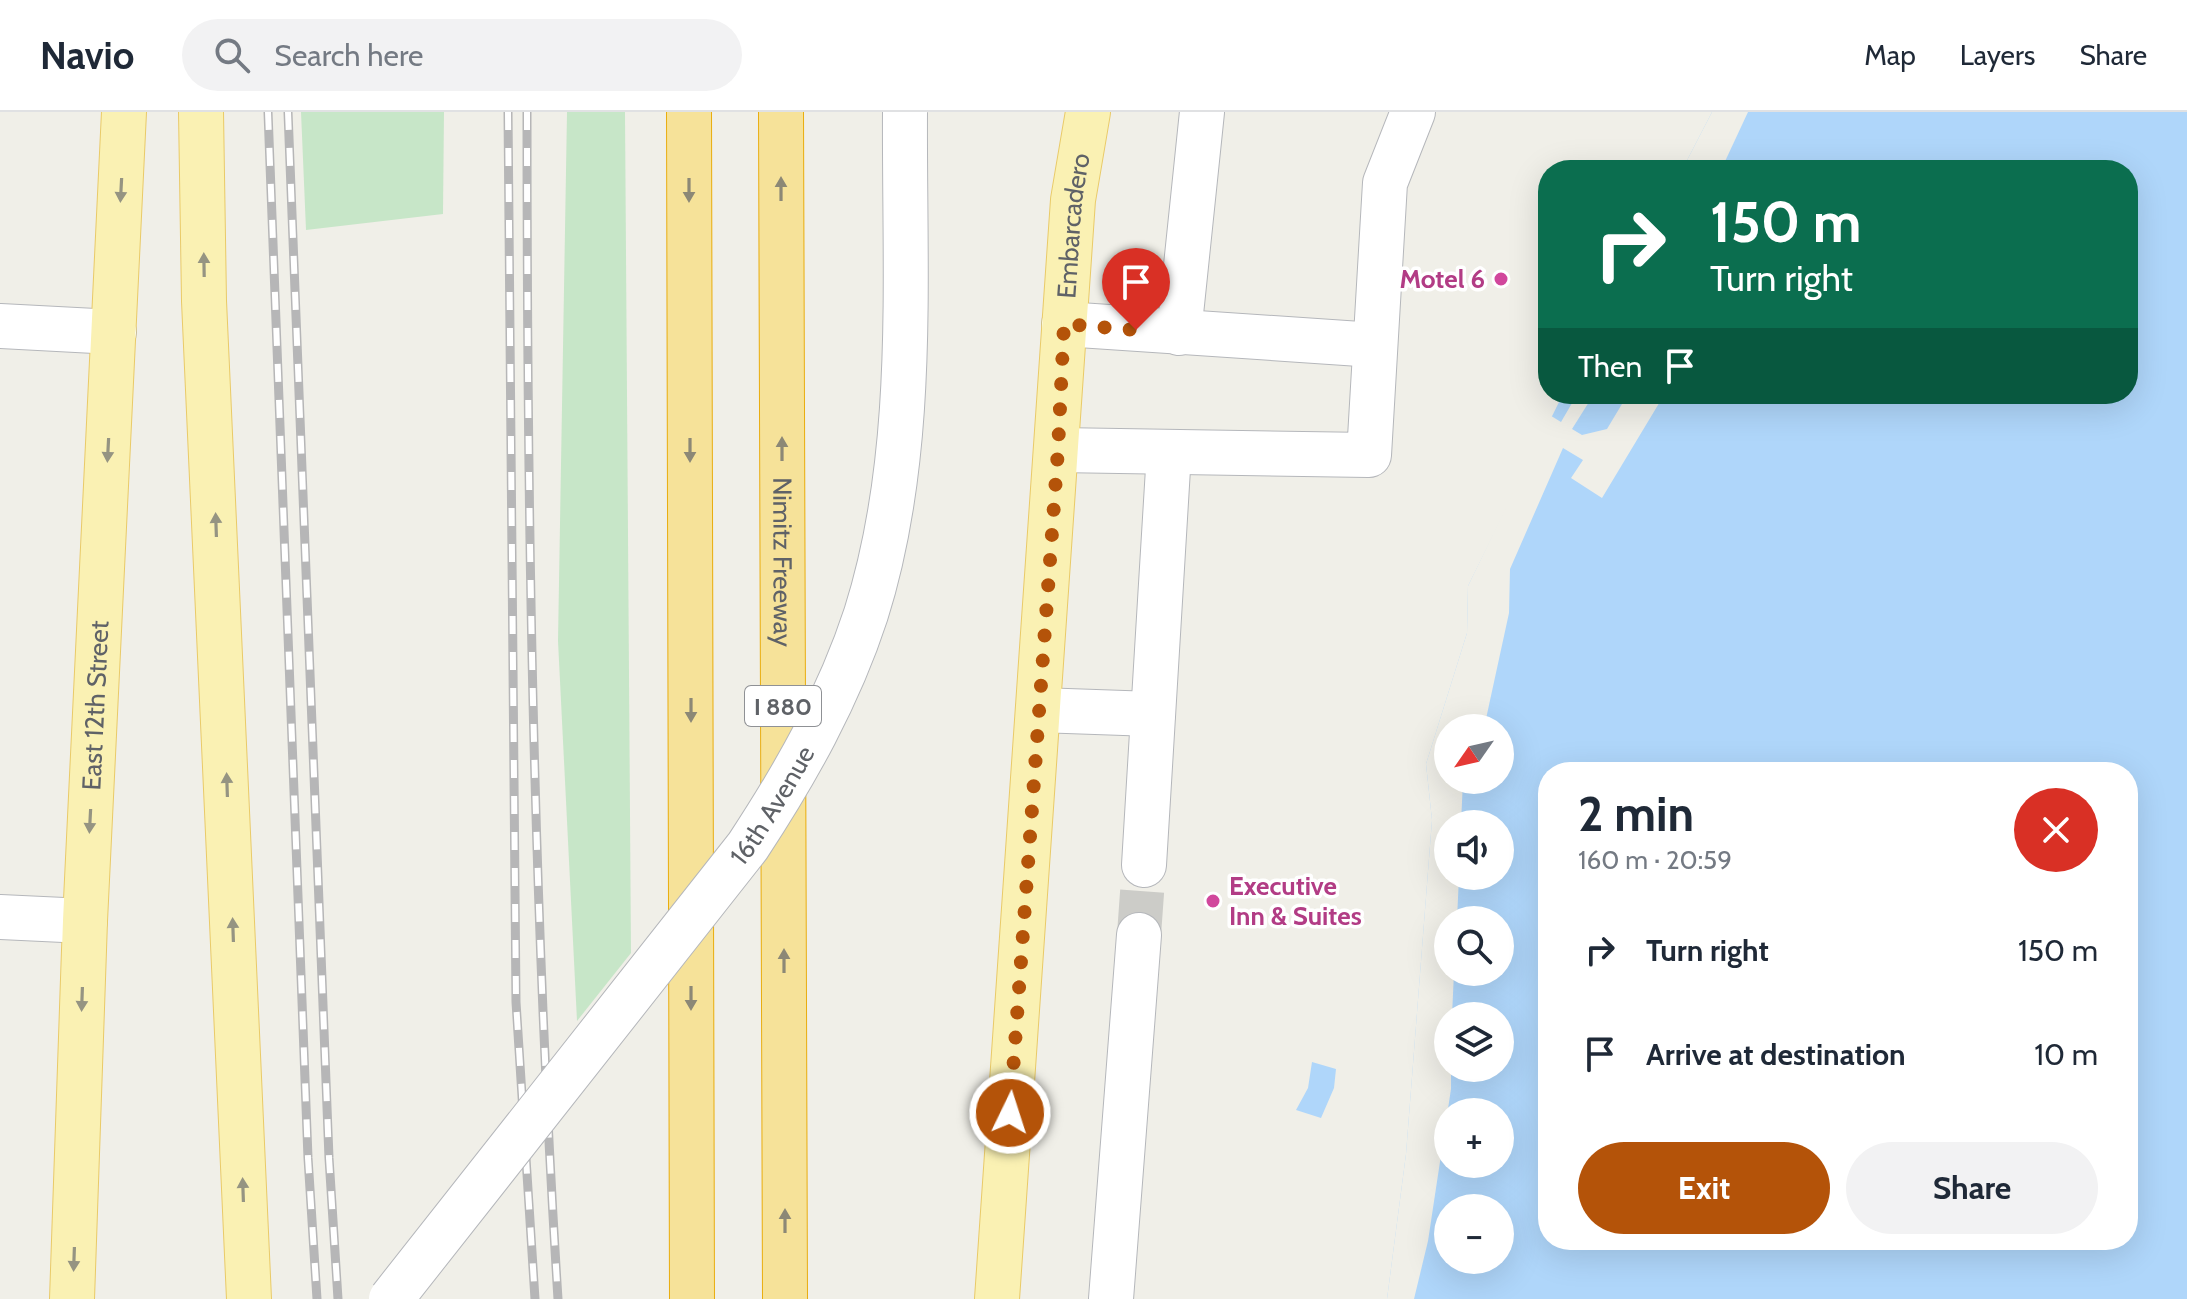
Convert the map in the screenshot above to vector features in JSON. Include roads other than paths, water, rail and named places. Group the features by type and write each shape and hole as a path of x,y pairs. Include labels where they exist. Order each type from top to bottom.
{"highway":[{"path":"689,112 692,1299"},
{"name":"Nimitz Freeway","path":"781,112 785,1299"}],"main road":[{"name":"East 12th Street","path":"72,1299 85,921 124,112"},
{"path":"201,112 204,301 249,1299"},
{"name":"Embarcadero","path":"997,1299 1073,200 1088,112"}],"street":[{"name":"16th Avenue","path":"391,1299 748,846 811,744 851,655 866,612 888,525 901,427 905,112"},
{"path":"1179,333 1202,112"},
{"path":"1058,450 1369,455 1385,183 1413,112"},
{"path":"1064,324 1375,345"},
{"path":"0,326 114,332"},
{"path":"1144,865 1169,452"},
{"path":"1038,710 1153,714"},
{"path":"0,917 85,921"},
{"path":"1111,1299 1139,935"}],"water":[{"path":"1712,112 2187,112 2187,1299 1387,1299 1406,1154 1432,820 1426,764 1434,738 1434,794 1514,794 1514,714 1442,714 1467,633 1468,586 1558,404 2138,404 2138,160 1687,160"},
{"path":"1312,1062 1336,1069 1334,1088 1321,1118 1296,1110 1308,1088"}],"tunnel":[{"path":"1139,935 1144,865"}],"railway":[{"path":"268,112 308,1158 317,1299"},
{"path":"288,112 329,1158 338,1299"},
{"path":"508,112 516,1002 535,1299"},
{"path":"527,112 533,706 549,1151 558,1299"}],"place":[{"name":"Motel 6","path":"1501,279"},
{"name":"Executive Inn & Suites","path":"1213,901"}]}
